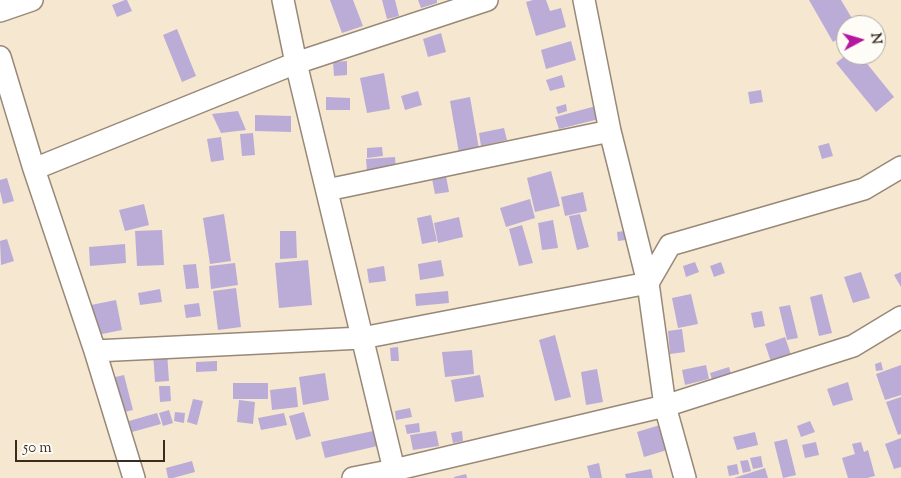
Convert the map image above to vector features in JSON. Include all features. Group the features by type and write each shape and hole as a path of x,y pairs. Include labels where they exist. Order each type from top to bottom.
{"street":[{"path":"0,11 32,0"},
{"path":"283,0 326,190 395,474"},
{"path":"34,169 296,63 487,0"},
{"path":"584,0 610,131 648,283 665,406 685,478"},
{"path":"0,57 34,169 95,351 134,478"},
{"path":"326,190 610,131"},
{"path":"95,351 362,338 648,283 670,245 864,189 901,167"},
{"path":"353,478 395,474 665,406 853,346 901,317"}],"building":[{"path":"127,0 132,11 117,17 112,5"},
{"path":"330,0 353,0 363,26 342,33"},
{"path":"382,0 395,0 399,16 387,19"},
{"path":"418,0 437,0 437,3 421,8"},
{"path":"546,0 550,11 561,8 566,27 536,36 526,2"},
{"path":"809,0 841,0 850,15 836,15 836,40 833,42"},
{"path":"177,29 196,76 182,82 163,35"},
{"path":"441,33 446,52 428,57 423,39"},
{"path":"571,41 576,60 546,69 541,50"},
{"path":"347,61 347,75 334,76 333,62"},
{"path":"838,65 868,65 894,97 876,112"},
{"path":"384,73 390,109 367,113 360,78"},
{"path":"562,75 565,87 550,91 546,80"},
{"path":"761,90 763,102 750,104 748,92"},
{"path":"418,91 422,105 405,110 401,96"},
{"path":"326,97 350,98 350,110 326,110"},
{"path":"470,97 479,149 459,153 450,101"},
{"path":"566,104 567,111 558,114 556,107"},
{"path":"596,106 599,119 559,129 555,117"},
{"path":"238,111 246,130 221,133 212,114"},
{"path":"255,115 291,116 291,132 255,131"},
{"path":"504,128 507,140 481,146 479,133"},
{"path":"253,133 255,155 242,156 240,134"},
{"path":"221,137 224,160 211,162 207,139"},
{"path":"829,143 833,156 822,159 818,146"},
{"path":"382,147 383,156 367,158 367,148"},
{"path":"395,157 396,170 367,172 366,159"},
{"path":"551,171 560,206 535,212 527,178"},
{"path":"446,176 449,192 435,194 432,179"},
{"path":"7,178 14,201 3,204 0,180"},
{"path":"583,192 587,211 565,216 561,197"},
{"path":"530,199 535,218 506,227 500,208"},
{"path":"144,204 149,225 125,231 119,210"},
{"path":"224,214 231,261 210,264 203,218"},
{"path":"580,214 589,247 577,250 569,216"},
{"path":"431,215 437,241 422,244 417,218"},
{"path":"459,217 463,237 438,243 434,223"},
{"path":"553,220 558,248 542,250 538,223"},
{"path":"522,225 533,263 519,266 509,229"},
{"path":"162,230 164,265 137,266 135,231"},
{"path":"631,230 633,239 618,241 617,232"},
{"path":"280,231 296,231 297,258 280,259"},
{"path":"7,239 14,261 1,265 0,241"},
{"path":"125,244 126,263 90,266 89,247"},
{"path":"308,260 312,305 279,308 275,263"},
{"path":"441,260 444,276 420,280 418,264"},
{"path":"695,262 699,272 686,277 683,266"},
{"path":"721,262 725,273 714,277 710,266"},
{"path":"235,263 238,285 211,289 209,266"},
{"path":"196,264 199,288 186,289 183,265"},
{"path":"384,266 386,281 369,283 367,269"},
{"path":"861,272 870,298 853,303 844,277"},
{"path":"901,272 901,287 894,275"},
{"path":"236,288 241,327 218,330 213,291"},
{"path":"160,289 162,302 140,305 138,293"},
{"path":"448,291 449,303 416,306 415,294"},
{"path":"691,294 698,324 678,328 672,298"},
{"path":"822,294 832,333 819,336 810,297"},
{"path":"116,300 122,330 97,335 91,305"},
{"path":"199,303 201,316 186,318 184,305"},
{"path":"790,305 798,338 787,340 779,307"},
{"path":"762,311 765,326 754,328 751,313"},
{"path":"682,329 685,352 670,354 668,331"},
{"path":"555,335 571,397 555,401 539,340"},
{"path":"785,337 792,358 772,365 765,344"},
{"path":"398,347 399,361 391,361 390,348"},
{"path":"472,350 474,374 445,377 442,352"},
{"path":"167,352 169,381 155,382 153,353"},
{"path":"217,361 217,371 196,372 196,362"},
{"path":"881,362 883,370 876,371 875,364"},
{"path":"706,365 709,379 685,385 682,370"},
{"path":"901,365 901,395 885,400 876,374"},
{"path":"729,367 733,381 714,386 710,373"},
{"path":"597,369 603,402 586,405 581,372"},
{"path":"325,373 329,400 303,405 299,377"},
{"path":"124,375 133,410 120,413 111,378"},
{"path":"480,375 484,397 455,402 451,380"},
{"path":"848,382 853,400 833,406 827,389"},
{"path":"233,383 268,383 268,399 233,399"},
{"path":"159,386 170,386 171,401 160,402"},
{"path":"296,387 298,407 272,410 270,390"},
{"path":"901,397 901,434 898,435 886,402"},
{"path":"193,399 203,401 197,425 187,422"},
{"path":"239,400 255,402 253,424 237,422"},
{"path":"410,408 412,417 396,420 395,411"},
{"path":"169,410 173,423 163,426 159,413"},
{"path":"175,412 185,413 184,423 174,421"},
{"path":"304,412 311,436 296,440 289,416"},
{"path":"157,413 161,424 132,432 129,421"},
{"path":"284,413 287,425 261,430 258,418"},
{"path":"810,421 815,432 801,437 797,426"},
{"path":"419,423 420,432 407,434 405,425"},
{"path":"660,425 667,450 644,457 637,432"},
{"path":"378,430 382,445 325,458 321,442"},
{"path":"436,431 439,446 413,450 410,435"},
{"path":"462,431 463,441 453,443 451,433"},
{"path":"755,432 758,445 737,450 733,437"},
{"path":"901,438 901,467 894,469 885,444"},
{"path":"787,439 796,475 783,478 774,442"},
{"path":"816,442 819,455 805,458 802,445"},
{"path":"861,442 864,452 868,450 875,476 848,478 842,458 855,454 852,444"},
{"path":"761,456 763,467 753,469 750,458"},
{"path":"748,460 751,471 743,473 740,461"},
{"path":"192,461 195,472 168,478 166,468"},
{"path":"599,463 602,478 590,478 587,466"},
{"path":"737,464 739,474 729,476 727,466"},
{"path":"765,468 768,478 734,478"},
{"path":"651,469 653,478 626,478 625,474"},
{"path":"466,474 467,478 454,478 454,477"}]}
